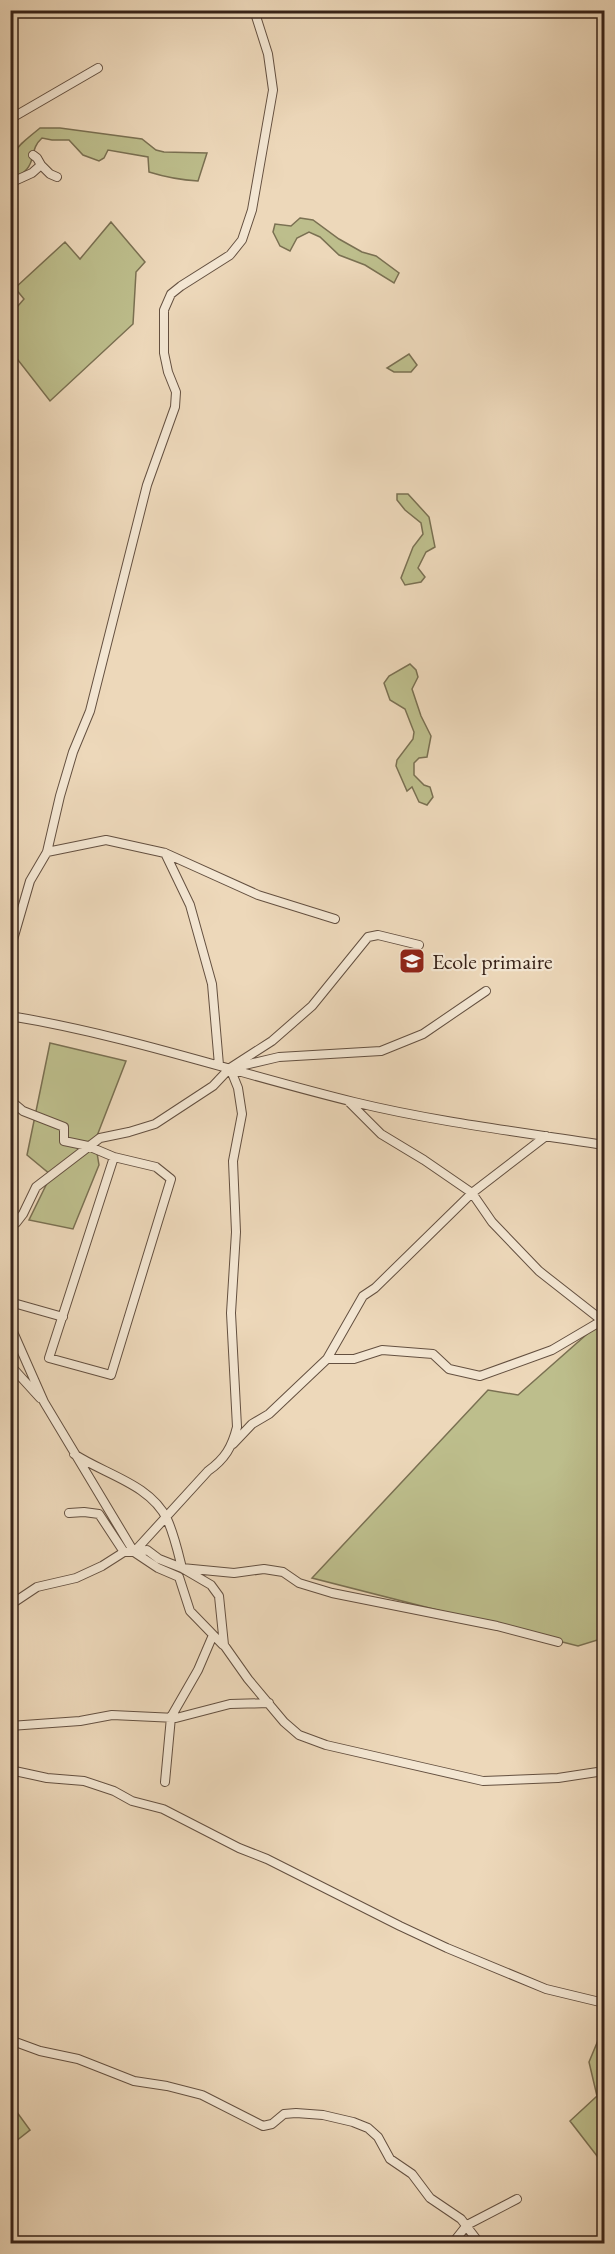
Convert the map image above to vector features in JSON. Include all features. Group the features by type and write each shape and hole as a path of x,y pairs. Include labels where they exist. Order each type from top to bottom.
{"street":[{"path":"10,950 30,881 47,852 60,796 90,711 147,485 175,407 176,392 164,353 164,310 171,294 230,255 242,240 252,210 273,90 268,54 254,10"},
{"path":"10,120 98,68"},
{"path":"33,155 50,174 57,177"},
{"path":"10,183 32,173 41,165"},
{"path":"47,852 106,840 165,853 258,895 335,919"},
{"path":"165,853 190,905 212,984 219,1065"},
{"path":"10,1225 16,1223 23,1214 36,1187 88,1146 100,1138 155,1124 213,1086 230,1068 272,1041 312,1006 368,937 378,935 420,945"},
{"path":"230,1068 279,1057 381,1051 423,1034 486,991"},
{"path":"10,1016 69,1027 347,1100 484,1127 604,1145"},
{"path":"134,1552 208,1472 223,1461 232,1445 237,1427 231,1312 236,1232 232,1161 242,1114 238,1088 230,1068"},
{"path":"10,1100 23,1111 64,1127 64,1142 88,1146 114,1157 156,1167 171,1179 111,1375 49,1358 114,1157"},
{"path":"327,1359 354,1359 382,1350 433,1354 449,1369 480,1376 552,1350 604,1321 539,1271 522,1255 492,1222 472,1193 381,1134 347,1100"},
{"path":"232,1445 252,1424 269,1414 327,1359 363,1296 375,1288 472,1193 546,1136"},
{"path":"10,1302 63,1317"},
{"path":"10,1325 44,1402 134,1552 158,1568 179,1577 190,1611 224,1646 233,1662 284,1722 299,1735 326,1744 476,1780 558,1778 604,1771"},
{"path":"10,1365 44,1402"},
{"path":"74,1454 92,1466 125,1480 146,1494 166,1518 182,1568"},
{"path":"69,1513 99,1514 124,1552"},
{"path":"10,1605 27,1592 76,1578 102,1566 124,1552 147,1550 159,1559 182,1568 211,1585 219,1596 224,1646"},
{"path":"182,1568 234,1573 264,1569 284,1572 299,1583 332,1593 488,1623 558,1642"},
{"path":"165,1782 171,1717 198,1670 213,1635"},
{"path":"10,1726 80,1721 112,1715 176,1718 240,1702 269,1703"},
{"path":"10,1770 47,1778 84,1781 114,1791 132,1801 162,1809 447,1948 546,1989 604,2003"},
{"path":"10,2040 40,2051 78,2059 134,2081 202,2095 263,2126 272,2124 284,2114 296,2113 323,2115 368,2128 378,2137 390,2159 412,2175 430,2198 467,2225 480,2244"},
{"path":"452,2244 467,2225 517,2199"}],"green space":[{"path":"40,128 60,128 142,139 156,150 164,152 207,153 198,181 192,181 149,172 148,157 108,150 104,158 99,161 83,155 69,140 42,138 36,146 27,169 11,181 13,155 25,140"},
{"path":"300,218 313,220 339,239 362,252 376,256 399,273 394,283 365,265 339,255 320,237 309,232 297,238 290,251 280,246 273,232 275,224 291,226"},
{"path":"111,222 145,262 136,272 133,324 50,401 11,351 11,314 24,299 15,288 65,242 80,259"},
{"path":"409,354 417,365 411,372 394,372 387,368"},
{"path":"397,494 408,494 429,517 435,547 426,552 418,568 425,577 421,582 405,585 401,578 413,547 423,534 421,523 405,510 397,500"},
{"path":"410,664 416,670 418,677 412,689 431,736 427,757 419,758 414,763 414,775 424,785 430,787 433,797 427,805 419,802 412,787 407,791 396,766 397,760 413,739 414,732 405,709 390,700 384,683 389,676"},
{"path":"50,1043 126,1061 95,1141 99,1165 73,1229 29,1220 51,1175 27,1155"},
{"path":"603,1320 604,1638 578,1646 312,1578 488,1390 518,1395"},
{"path":"604,2026 604,2165 570,2121 597,2096 589,2062"},
{"path":"11,2104 30,2130 11,2145"}],"place":[{"name":"Ecole primaire","path":"412,961"}]}
